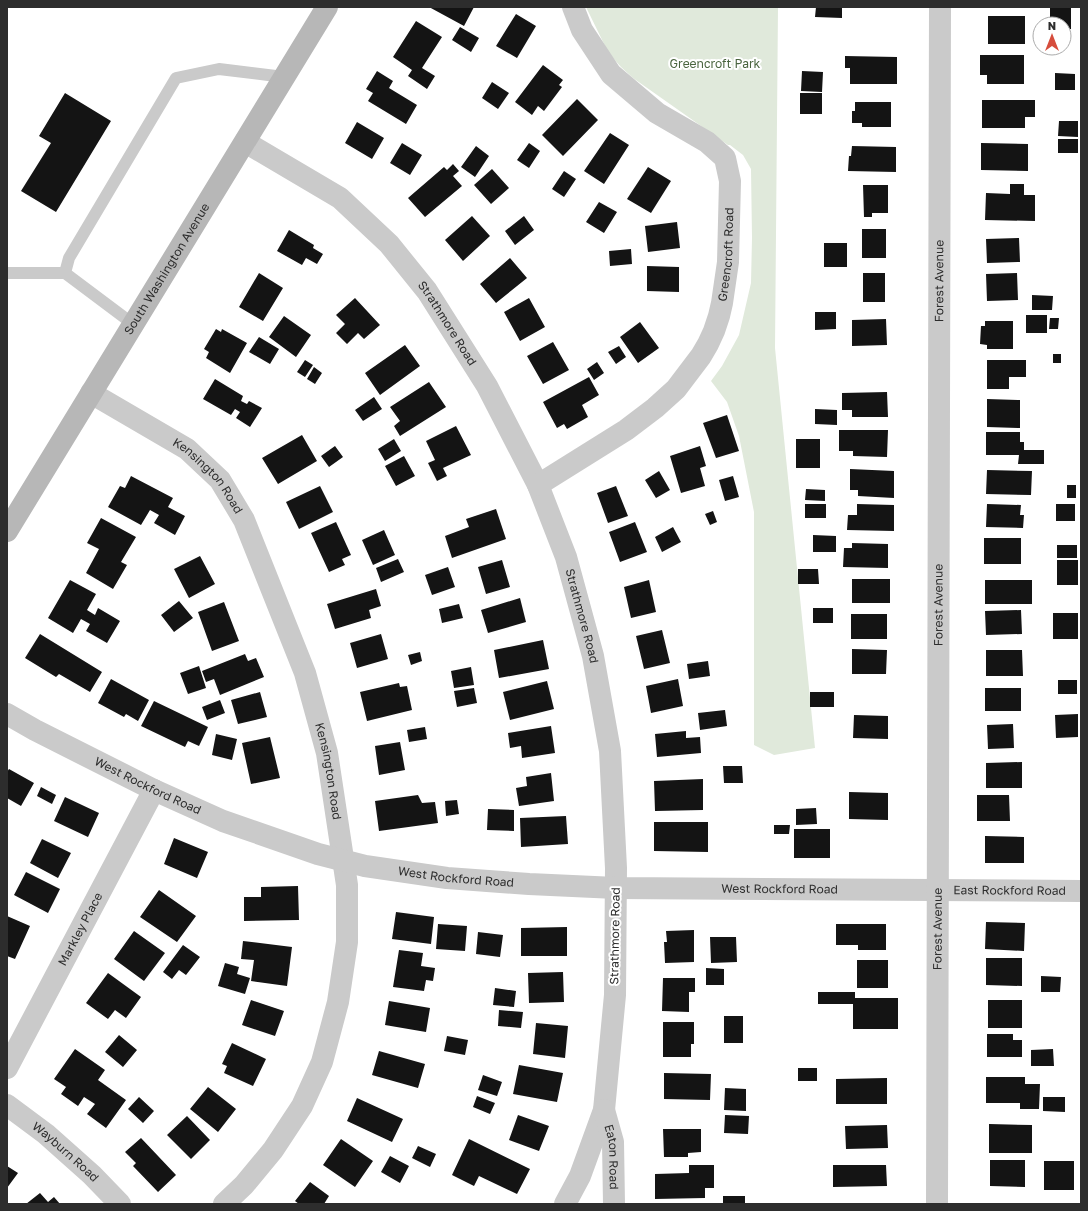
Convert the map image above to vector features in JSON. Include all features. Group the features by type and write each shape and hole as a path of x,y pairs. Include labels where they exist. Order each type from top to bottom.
{"street":[{"name":"South Washington Avenue","path":"7,531 327,7"},
{"name":"Greencroft Road","path":"538,485 626,430 655,408 676,389 694,367 708,344 719,316 727,273 730,182 725,158 707,142 658,113 611,74 582,30 573,7"},
{"name":"Forest Avenue","path":"937,1204 940,7"},
{"name":"Strathmore Road","path":"245,142 340,198 389,244 427,291 487,386 538,485 566,557 593,656 610,751 616,888 614,995 604,1110 580,1176 565,1204"},
{"name":"Kensington Road","path":"91,393 186,449 220,480 244,520 305,673 327,752 347,885 347,942 338,1002 322,1062 302,1106 273,1150 244,1185 224,1204"},
{"name":"West Rockford Road","path":"7,714 35,730 154,790 223,821 318,854 365,866 447,878 616,888 937,891"},
{"name":"Markley Place","path":"7,1068 154,790"},
{"name":"East Rockford Road","path":"937,891 1081,891"},
{"name":"Wayburn Road","path":"7,1105 46,1134 92,1175 120,1204"},
{"name":"Eaton Road","path":"604,1110 613,1142 614,1204"}],"lane":[{"path":"65,273 69,258 176,78 219,69 284,77"},
{"path":"7,272 65,273 133,324"}],"green space":[{"name":"Greencroft Park","path":"586,7 778,7 775,348 815,748 774,755 754,745 754,512 739,436 727,402 711,381 722,366 739,335 751,283 751,169 743,155 633,78 621,67 607,50"}],"building":[{"path":"429,7 474,7 464,26"},
{"path":"816,7 842,7 842,18 815,17"},
{"path":"1050,7 1071,7 1071,16 1050,16"},
{"path":"516,14 536,26 517,58 496,46"},
{"path":"988,16 1025,16 1025,44 988,44"},
{"path":"416,21 442,37 422,68 435,76 427,89 408,76 412,70 393,57"},
{"path":"460,27 479,38 471,52 452,40"},
{"path":"980,55 1024,55 1024,84 987,84 987,75 980,75"},
{"path":"845,56 897,57 897,84 850,84 850,68 845,68"},
{"path":"543,65 563,80 559,85 562,87 544,111 538,106 532,115 515,102"},
{"path":"377,71 393,81 389,88 417,105 406,124 368,101 373,93 366,89"},
{"path":"802,71 823,72 822,92 801,91"},
{"path":"1055,73 1075,74 1075,90 1055,90"},
{"path":"492,82 509,93 498,109 482,98"},
{"path":"65,93 111,121 56,212 21,191 51,143 39,136"},
{"path":"800,93 822,93 822,114 800,114"},
{"path":"577,99 598,120 563,156 542,135"},
{"path":"982,100 1035,100 1035,117 1025,117 1025,128 982,128"},
{"path":"855,102 891,102 891,127 862,127 862,123 852,123 852,111 855,111"},
{"path":"1059,121 1078,121 1078,137 1058,136"},
{"path":"357,122 384,138 372,159 345,143"},
{"path":"610,133 629,145 604,184 584,171"},
{"path":"1058,139 1078,139 1078,153 1058,153"},
{"path":"402,143 422,155 410,175 390,163"},
{"path":"529,143 540,151 529,168 517,160"},
{"path":"981,143 1028,144 1028,171 981,170"},
{"path":"476,146 489,156 475,177 461,167"},
{"path":"852,146 896,147 896,172 848,171 849,156 851,156"},
{"path":"453,164 459,171 453,176 462,186 425,217 408,198 444,167 447,170"},
{"path":"648,167 671,181 651,213 627,199"},
{"path":"492,169 509,188 491,204 474,185"},
{"path":"564,171 576,179 564,197 552,189"},
{"path":"1010,184 1024,184 1024,195 1035,195 1035,221 985,220 986,193 1010,194"},
{"path":"863,185 888,185 888,213 872,213 872,217 864,217"},
{"path":"599,202 617,212 604,233 586,222"},
{"path":"472,216 490,236 463,261 445,240"},
{"path":"524,216 534,230 515,245 505,231"},
{"path":"677,222 680,248 648,252 645,226"},
{"path":"862,229 886,229 886,258 862,258"},
{"path":"289,230 314,245 313,248 323,254 317,264 306,258 302,265 277,251"},
{"path":"1019,238 1020,262 987,263 986,239"},
{"path":"824,243 847,243 847,267 824,267"},
{"path":"631,249 632,264 610,266 609,251"},
{"path":"510,258 527,278 496,303 480,284"},
{"path":"647,266 679,267 679,292 647,291"},
{"path":"259,273 283,288 263,321 239,307"},
{"path":"863,273 885,273 885,302 863,302"},
{"path":"1017,273 1018,300 987,301 986,274"},
{"path":"1032,295 1053,296 1052,310 1032,310"},
{"path":"355,298 380,325 364,339 358,333 347,344 336,333 345,324 336,315"},
{"path":"529,298 545,327 520,341 504,312"},
{"path":"815,312 836,312 836,329 815,330"},
{"path":"1026,315 1047,315 1047,333 1026,333"},
{"path":"284,316 311,335 296,357 269,337"},
{"path":"1050,318 1059,318 1058,329 1049,329"},
{"path":"886,319 887,345 852,346 852,320"},
{"path":"985,321 1013,321 1013,349 987,349 987,345 980,344 981,326 985,326"},
{"path":"640,322 659,348 638,363 620,337"},
{"path":"216,329 221,332 222,329 247,343 230,373 206,358 209,352 204,349"},
{"path":"259,337 279,349 270,364 249,352"},
{"path":"553,342 569,370 543,384 527,356"},
{"path":"405,345 420,366 380,395 365,373"},
{"path":"619,346 626,357 616,364 608,352"},
{"path":"1053,354 1061,354 1061,363 1053,363"},
{"path":"305,360 313,365 305,377 297,372"},
{"path":"987,360 1026,360 1026,377 1009,377 1009,389 987,389"},
{"path":"597,362 604,373 594,380 587,369"},
{"path":"314,367 322,373 315,384 307,379"},
{"path":"589,377 599,395 582,405 588,417 567,429 564,424 557,428 543,402"},
{"path":"215,379 243,396 241,401 247,404 249,401 262,408 250,427 236,418 240,412 235,409 231,415 203,399"},
{"path":"429,382 446,407 400,436 394,426 400,421 390,407"},
{"path":"887,392 888,417 852,417 852,410 842,410 842,393"},
{"path":"374,397 382,409 363,421 355,410"},
{"path":"987,399 1020,400 1020,428 987,427"},
{"path":"815,409 837,410 837,425 815,424"},
{"path":"727,415 739,451 716,458 703,423"},
{"path":"456,426 471,455 443,468 447,476 437,481 428,463 435,460 426,441"},
{"path":"839,430 888,430 887,457 853,456 853,451 839,451"},
{"path":"986,432 1020,432 1020,442 1024,442 1024,450 1044,450 1044,464 1018,464 1019,455 986,455"},
{"path":"302,435 317,461 278,484 262,458"},
{"path":"394,439 401,451 385,461 378,449"},
{"path":"796,439 820,439 820,468 796,468"},
{"path":"335,446 343,457 329,467 321,456"},
{"path":"700,446 706,466 700,468 705,486 681,493 670,456"},
{"path":"404,456 415,476 396,486 385,466"},
{"path":"850,469 894,471 894,498 858,496 858,490 850,490"},
{"path":"987,470 1032,471 1031,495 986,494"},
{"path":"659,471 670,490 656,498 645,480"},
{"path":"131,476 173,498 168,507 185,516 175,535 154,523 159,515 150,510 141,525 108,507 120,486 125,488"},
{"path":"733,476 739,497 725,501 719,480"},
{"path":"1067,485 1076,485 1076,498 1067,498"},
{"path":"320,486 333,512 299,529 286,502"},
{"path":"616,486 628,516 608,523 597,493"},
{"path":"806,489 825,490 825,501 805,500"},
{"path":"805,504 826,504 826,518 805,518"},
{"path":"857,504 894,505 894,531 847,530 848,515 857,515"},
{"path":"987,504 1021,505 1020,515 1024,515 1023,528 986,527"},
{"path":"1056,504 1075,504 1075,521 1056,521"},
{"path":"496,509 506,539 452,558 445,536 469,527 466,519"},
{"path":"713,511 717,522 710,525 705,514"},
{"path":"101,518 136,537 121,562 127,565 113,589 86,573 99,549 87,543"},
{"path":"336,522 351,555 342,559 345,565 329,572 311,533"},
{"path":"635,522 647,552 620,562 609,532"},
{"path":"673,527 681,542 662,552 655,537"},
{"path":"384,530 395,555 373,565 362,540"},
{"path":"813,535 836,536 836,552 813,552"},
{"path":"984,538 1021,538 1021,564 984,564"},
{"path":"852,543 888,544 888,568 843,567 844,548 852,548"},
{"path":"1057,545 1077,545 1077,558 1057,558"},
{"path":"200,556 215,584 189,598 174,569"},
{"path":"398,559 404,572 381,582 376,568"},
{"path":"502,560 510,587 486,594 478,567"},
{"path":"1057,560 1078,560 1078,585 1057,585"},
{"path":"448,567 455,587 432,595 425,575"},
{"path":"798,569 818,569 819,584 798,584"},
{"path":"852,579 890,579 890,603 852,603"},
{"path":"70,580 96,594 87,610 95,615 98,608 120,621 107,643 86,631 90,624 81,619 73,633 48,618"},
{"path":"649,580 656,612 631,618 624,587"},
{"path":"985,580 1032,580 1032,604 985,604"},
{"path":"376,589 381,606 369,610 371,618 335,629 327,604"},
{"path":"520,598 526,622 488,633 481,610"},
{"path":"179,601 193,618 174,632 161,615"},
{"path":"224,602 239,641 212,651 198,612"},
{"path":"459,604 463,618 442,623 439,609"},
{"path":"813,608 833,608 833,623 813,623"},
{"path":"1021,610 1022,634 986,635 985,611"},
{"path":"1053,613 1078,613 1078,639 1053,639"},
{"path":"851,614 887,614 887,639 851,639"},
{"path":"662,630 670,663 644,669 636,636"},
{"path":"40,634 102,672 90,692 59,674 56,677 25,658"},
{"path":"381,634 388,659 357,668 350,643"},
{"path":"543,640 549,669 499,678 494,650"},
{"path":"852,649 887,650 886,674 852,674"},
{"path":"986,650 1022,650 1023,676 986,676"},
{"path":"420,652 422,661 411,665 408,655"},
{"path":"245,654 248,661 256,658 264,677 220,695 214,679 206,682 202,671"},
{"path":"708,661 710,676 689,679 687,664"},
{"path":"199,666 206,688 188,694 180,673"},
{"path":"471,667 474,685 454,688 451,671"},
{"path":"111,679 149,700 138,721 126,714 124,717 98,703"},
{"path":"678,679 683,706 651,713 646,686"},
{"path":"1058,680 1077,680 1077,694 1058,694"},
{"path":"547,681 554,709 510,720 503,692"},
{"path":"399,683 400,687 407,686 412,710 367,721 360,692"},
{"path":"474,688 477,703 457,707 454,691"},
{"path":"985,688 1021,688 1021,711 985,711"},
{"path":"260,692 267,717 238,724 231,700"},
{"path":"810,692 834,692 834,707 810,707"},
{"path":"220,700 225,713 207,720 202,707"},
{"path":"154,701 208,727 199,746 188,741 185,747 141,726"},
{"path":"725,710 727,726 700,730 698,713"},
{"path":"1078,714 1078,737 1056,738 1055,715"},
{"path":"854,715 888,716 888,739 853,738"},
{"path":"1013,724 1014,748 988,749 987,725"},
{"path":"551,726 555,753 522,758 521,746 510,748 508,733"},
{"path":"425,727 427,739 409,742 407,730"},
{"path":"686,731 686,738 700,737 701,753 657,757 655,734"},
{"path":"216,734 237,739 232,760 212,755"},
{"path":"270,737 280,778 251,784 242,743"},
{"path":"400,742 405,770 379,775 375,746"},
{"path":"1022,762 1022,788 986,788 986,763"},
{"path":"723,766 742,766 743,783 724,783"},
{"path":"9,769 34,783 21,806 7,798 7,772"},
{"path":"551,773 554,801 519,806 516,788 527,786 526,777"},
{"path":"703,779 703,810 655,811 654,781"},
{"path":"41,787 56,795 52,804 37,796"},
{"path":"849,792 888,793 888,820 849,819"},
{"path":"418,795 422,803 435,802 438,823 379,831 375,801"},
{"path":"977,795 1009,795 1010,821 977,821"},
{"path":"65,797 99,813 88,837 54,821"},
{"path":"457,800 459,814 446,816 445,801"},
{"path":"816,808 817,824 796,825 796,809"},
{"path":"488,809 514,810 514,831 487,830"},
{"path":"566,816 568,844 521,847 520,818"},
{"path":"654,822 708,822 708,852 654,851"},
{"path":"774,825 790,825 789,834 774,834"},
{"path":"794,829 830,829 830,858 794,858"},
{"path":"985,836 1024,837 1024,863 985,863"},
{"path":"174,838 208,852 197,878 164,864"},
{"path":"42,839 71,853 58,878 30,863"},
{"path":"26,872 60,889 48,913 14,895"},
{"path":"298,886 299,920 244,921 244,897 261,897 261,887"},
{"path":"159,890 196,916 177,942 140,917"},
{"path":"396,912 434,917 431,944 392,939"},
{"path":"7,916 30,926 15,959 7,956"},
{"path":"986,922 1025,923 1024,951 985,949"},
{"path":"438,924 467,926 465,951 436,949"},
{"path":"836,924 886,924 886,950 858,950 858,945 836,945"},
{"path":"567,927 567,956 521,956 521,928"},
{"path":"694,930 694,962 665,963 664,942 667,942 666,931"},
{"path":"134,931 165,953 144,981 114,959"},
{"path":"478,932 503,935 500,957 476,954"},
{"path":"710,937 736,937 737,962 711,963"},
{"path":"243,941 292,947 287,986 251,981 254,960 241,959"},
{"path":"183,945 200,957 186,975 179,970 172,979 163,972"},
{"path":"399,950 423,953 421,966 435,968 433,981 426,980 424,991 393,987"},
{"path":"986,958 1022,958 1022,986 986,985"},
{"path":"857,960 888,960 888,988 857,988"},
{"path":"225,963 239,967 237,974 250,978 245,994 218,986"},
{"path":"706,968 724,969 724,985 706,985"},
{"path":"563,972 564,1002 529,1003 528,973"},
{"path":"108,973 141,997 126,1018 115,1010 108,1019 86,1003"},
{"path":"1041,976 1061,977 1060,992 1041,992"},
{"path":"663,978 695,978 695,992 689,992 689,1012 662,1011"},
{"path":"495,988 516,991 514,1007 493,1005"},
{"path":"818,992 855,992 855,998 898,998 898,1029 853,1029 853,1004 818,1004"},
{"path":"251,1000 284,1011 275,1036 242,1025"},
{"path":"988,1000 1022,1000 1022,1028 988,1028"},
{"path":"389,1001 430,1008 426,1032 385,1025"},
{"path":"499,1010 523,1012 521,1028 498,1026"},
{"path":"724,1016 743,1016 743,1043 724,1043"},
{"path":"663,1022 694,1022 694,1044 691,1044 691,1057 663,1057"},
{"path":"536,1023 568,1026 565,1058 533,1054"},
{"path":"987,1034 1013,1034 1013,1040 1022,1040 1022,1057 987,1057"},
{"path":"119,1035 137,1050 123,1067 105,1052"},
{"path":"447,1036 468,1040 465,1055 444,1051"},
{"path":"232,1043 266,1059 253,1086 224,1073 227,1066 222,1064"},
{"path":"75,1049 105,1070 98,1080 126,1100 106,1128 87,1114 95,1104 84,1097 78,1106 61,1094 66,1087 54,1079"},
{"path":"1053,1049 1054,1066 1031,1066 1031,1050"},
{"path":"379,1051 425,1064 418,1088 372,1075"},
{"path":"519,1065 563,1073 557,1102 513,1094"},
{"path":"798,1068 817,1068 817,1081 798,1081"},
{"path":"664,1073 711,1074 710,1100 664,1099"},
{"path":"483,1075 502,1082 497,1096 478,1090"},
{"path":"986,1077 1025,1077 1025,1084 1040,1084 1039,1109 1020,1109 1020,1103 986,1103"},
{"path":"887,1078 887,1104 836,1104 836,1079"},
{"path":"208,1087 236,1109 218,1132 190,1109"},
{"path":"725,1088 746,1089 746,1111 724,1110"},
{"path":"477,1096 495,1103 490,1114 473,1107"},
{"path":"139,1097 154,1111 143,1123 128,1109"},
{"path":"1043,1097 1065,1097 1065,1112 1043,1111"},
{"path":"357,1098 403,1119 392,1142 347,1121"},
{"path":"518,1115 549,1126 539,1151 509,1140"},
{"path":"725,1115 749,1116 748,1134 724,1133"},
{"path":"187,1116 210,1140 191,1159 167,1135"},
{"path":"989,1124 1032,1125 1032,1153 989,1153"},
{"path":"887,1125 888,1148 846,1149 845,1126"},
{"path":"663,1129 701,1129 701,1152 688,1153 688,1157 664,1157"},
{"path":"141,1138 176,1175 158,1192 133,1166 136,1163 125,1152"},
{"path":"341,1139 373,1161 355,1187 323,1165"},
{"path":"469,1139 530,1169 517,1194 479,1176 474,1186 452,1175"},
{"path":"418,1146 436,1154 430,1167 412,1158"},
{"path":"390,1156 409,1166 400,1183 381,1172"},
{"path":"990,1160 1025,1160 1025,1187 990,1186"},
{"path":"1044,1161 1074,1161 1074,1190 1044,1190"},
{"path":"689,1165 714,1165 714,1188 705,1188 705,1198 655,1199 655,1174 689,1173"},
{"path":"833,1165 886,1165 887,1186 833,1187"},
{"path":"7,1166 18,1173 7,1188"},
{"path":"310,1182 329,1196 324,1204 299,1204 295,1201"},
{"path":"40,1193 48,1202 54,1197 60,1204 26,1204"},
{"path":"723,1196 745,1196 745,1204 723,1204"}]}
